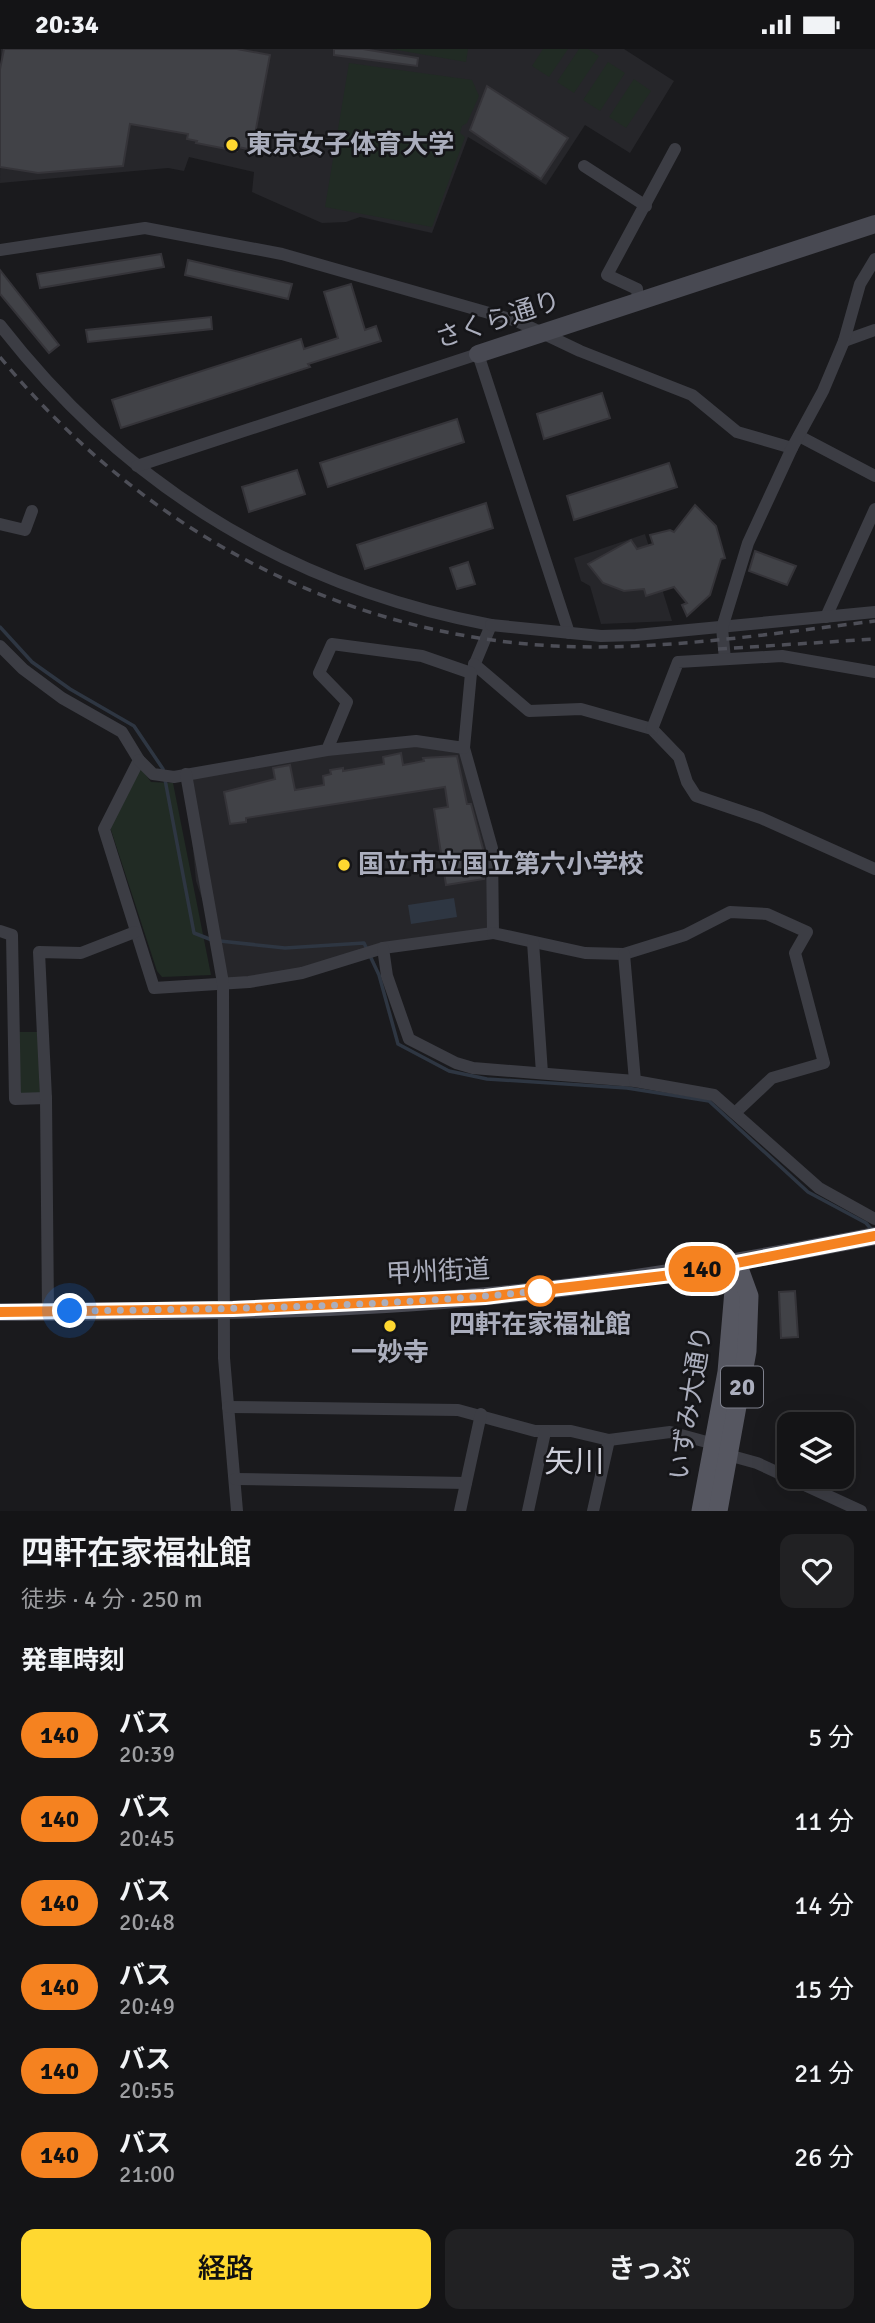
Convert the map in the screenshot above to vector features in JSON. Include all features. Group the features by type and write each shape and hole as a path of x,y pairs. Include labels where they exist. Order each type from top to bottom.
{"main road":[{"name":"さくら通り","path":"478,355 875,224"},
{"name":"甲州街道","path":"0,1312 223,1309 485,1297 647,1279 737,1263 874,1231"},
{"name":"いずみ大通り","path":"718,1511 731,1299 737,1263"},
{"name":"いずみ大通り","path":"701,1511 721,1450"}],"street":[{"path":"638,301 636,289 607,275 675,149"},
{"path":"584,166 646,206"},
{"path":"0,250 145,228 293,257 517,321 692,395 737,432 792,448"},
{"path":"725,659 722,628 748,543 844,341 860,284 875,259"},
{"path":"0,325 28,361 71,406 137,466 212,521 283,558 380,598 491,625 569,633 624,635 875,612"},
{"path":"844,341 875,330"},
{"path":"478,355 569,633"},
{"name":"さくら通り","path":"137,466 478,355"},
{"path":"799,436 875,475"},
{"path":"827,617 875,509"},
{"path":"0,523 25,530 32,512"},
{"path":"491,625 473,669 464,748 492,848 493,933"},
{"path":"327,750 347,702 318,673 332,645 422,656 473,669 529,711 581,709 652,729 678,757 687,782 696,796 761,818 875,869"},
{"path":"0,646 23,669 62,698 122,732 139,760 153,774 180,776 327,750 416,741 464,748"},
{"path":"652,729 678,662 782,656 875,672"},
{"path":"139,760 104,829 154,988 302,973 373,951 493,933 584,953 624,954 685,935 730,912 767,914 807,932 795,953 824,1063 772,1077 736,1112"},
{"path":"180,776 223,983 223,1309 237,1511"},
{"path":"0,931 12,935 15,1100 46,1098"},
{"path":"48,1312 46,1098 39,952 81,953 135,932"},
{"path":"533,942 541,1073"},
{"path":"373,951 387,976 410,1039 456,1063 474,1068 635,1081 714,1095 819,1188 874,1231"},
{"path":"624,954 635,1081"},
{"path":"228,1407 407,1408 437,1412 458,1410 545,1433 571,1431 609,1440 670,1432 757,1463 861,1511"},
{"path":"460,1511 481,1415"},
{"path":"528,1511 545,1433"},
{"path":"593,1511 609,1440"},
{"path":"235,1479 466,1483"}],"shaded area":[{"name":"東京女子体育大学","path":"1,49 624,49 674,81 630,153 585,125 546,185 468,137 432,233 360,217 346,222 322,223 252,192 254,172 189,157 184,171 168,168 0,183"},
{"path":"391,49 468,49 466,62"},
{"path":"543,49 568,49 549,77 532,66"},
{"path":"579,49 588,49 599,56 574,93 557,82"},
{"path":"608,62 625,73 600,111 583,100"},
{"path":"349,63 472,80 479,96 467,123 462,126 460,133 465,137 432,227 325,207"},
{"path":"634,79 651,91 626,128 609,117"},
{"path":"645,534 672,621 601,624 590,586 581,581 574,558"},
{"name":"国立市立国立第六小学校","path":"416,741 464,748 492,848 493,933 383,948 302,973 223,983 213,931 196,881 186,774"},
{"path":"140,767 151,782 173,783 211,975 162,977 157,971 110,827"},
{"path":"18,1032 38,1032 40,1095 20,1096"}],"water":[{"path":"454,898 457,917 411,924 408,905"}],"building":[{"path":"4,49 237,49 270,55 252,150 238,147 237,151 196,143 197,141 187,139 188,134 130,124 123,166 38,173 0,167 0,69"},
{"path":"334,49 363,49 418,58 417,66 334,55"},
{"path":"487,86 568,138 541,179 470,130"},
{"path":"161,254 164,267 40,288 37,274"},
{"path":"188,260 292,284 288,299 185,275"},
{"path":"0,270 59,345 49,353 0,294"},
{"path":"351,284 365,330 376,326 381,341 308,364 310,367 121,428 112,400 301,339 304,349 338,338 324,292"},
{"path":"211,317 212,329 88,342 86,330"},
{"path":"602,393 610,418 544,439 537,414"},
{"path":"457,419 464,442 328,487 320,463"},
{"path":"669,463 677,487 574,520 567,496"},
{"path":"297,470 305,494 249,512 242,487"},
{"path":"486,503 493,528 365,569 357,545"},
{"path":"695,505 716,526 725,558 721,559 710,595 687,616 682,605 687,603 674,587 646,596 644,589 624,591 603,583 588,564 631,540 637,549 653,544 650,535 670,530 674,532"},
{"path":"755,551 796,566 787,585 749,571"},
{"path":"468,562 475,584 457,589 450,568"},
{"path":"401,753 403,765 424,761 423,758 457,756 467,804 471,804 483,849 484,879 446,885 434,809 448,807 445,787 246,818 246,822 230,824 224,792 275,779 273,768 290,765 295,790 324,785 323,776 331,774 330,770 343,768 343,771 384,764 383,757"},
{"path":"795,1291 798,1337 781,1338 779,1292"}],"waterway":[{"path":"0,627 32,662 70,689 134,726 163,769 194,933 212,940"},
{"path":"220,941 285,948 364,943 379,975 398,1044 449,1071 487,1079 627,1088 709,1101 808,1192 866,1223 872,1230"}],"railway":[{"path":"0,357 54,417 114,472 178,520 247,560 319,594 394,620 473,637 554,646 594,647 675,644 875,621"},
{"path":"718,649 875,639"}],"bus line":[{"name":"140","path":"0,1312 233,1309 485,1297 680,1274 875,1236"}],"place":[{"name":"東京女子体育大学","path":"232,145"},
{"name":"国立市立国立第六小学校","path":"344,865"},
{"name":"四軒在家福祉館","path":"540,1291"},
{"name":"一妙寺","path":"390,1326"}],"district":[{"name":"矢川","path":"574,1462"}],"route":[{"path":"70,1311 302,1306 485,1297 548,1290 540,1291"}]}
